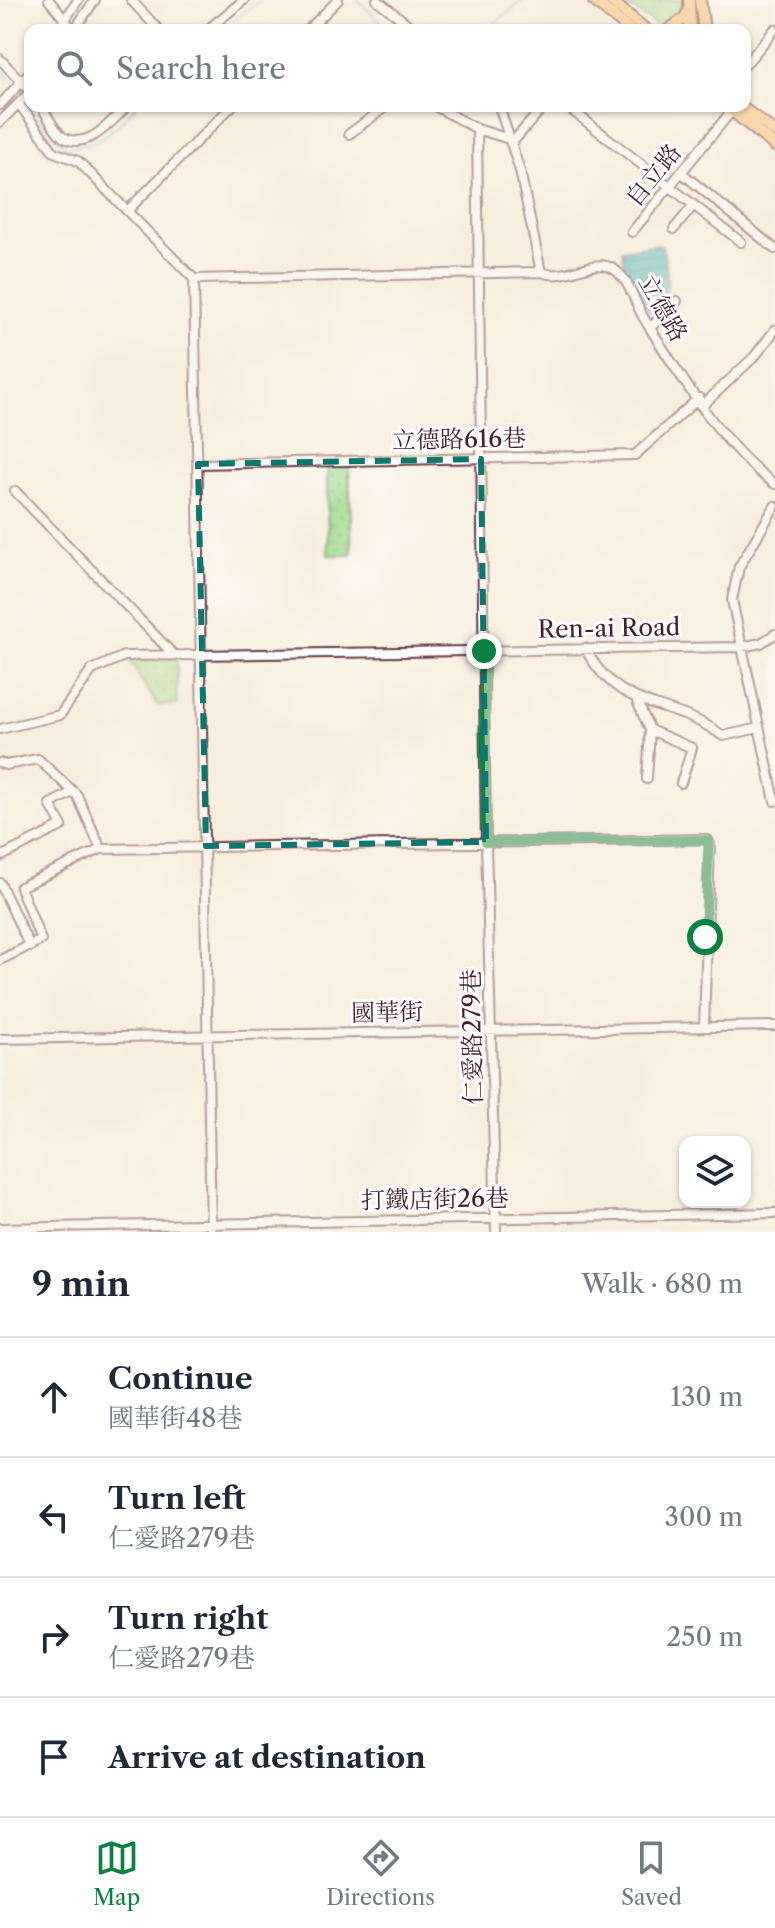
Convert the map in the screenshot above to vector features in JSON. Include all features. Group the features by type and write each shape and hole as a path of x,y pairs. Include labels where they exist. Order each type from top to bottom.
{"main road":[{"path":"593,0 630,24"},
{"path":"610,0 632,24"},
{"path":"700,0 703,24"},
{"path":"677,24 684,19 689,5"},
{"path":"738,112 775,146"},
{"path":"741,112 775,132"}],"street":[{"path":"49,0 69,24"},
{"path":"62,24 78,0"},
{"path":"77,24 95,0"},
{"path":"131,0 153,24"},
{"path":"314,24 338,0"},
{"path":"377,0 407,24"},
{"path":"214,24 240,1"},
{"path":"751,58 775,29"},
{"path":"0,59 24,86"},
{"path":"0,105 8,97 24,90"},
{"path":"0,122 19,104 24,95"},
{"path":"19,104 24,111"},
{"path":"25,112 54,152 78,161 194,279 211,1228"},
{"path":"45,112 63,137 75,140 104,130 121,112"},
{"path":"127,211 226,112"},
{"path":"349,134 379,112"},
{"path":"446,112 510,142"},
{"path":"194,279 541,272 501,112"},
{"path":"510,142 538,112"},
{"path":"574,112 741,242"},
{"name":"自立路","path":"632,232 729,112"},
{"name":"仁愛路279巷","path":"477,129 486,842 496,1232"},
{"path":"682,173 775,249"},
{"path":"674,229 694,205"},
{"name":"立德路","path":"541,272 557,277 590,267 611,267 625,282 650,328 701,402 754,469 775,484"},
{"path":"650,328 677,301"},
{"name":"立德路616巷","path":"198,464 635,455 755,356 775,330"},
{"path":"15,491 174,655"},
{"path":"775,506 739,567 732,600 759,728 770,760 775,801"},
{"name":"Ren-ai Road","path":"0,729 60,715 92,670 124,656 741,647 761,643 775,634"},
{"path":"585,648 598,673 637,701 690,716 723,736 759,728"},
{"path":"637,701 650,730 647,779"},
{"path":"650,730 692,748 681,783"},
{"path":"0,763 6,765 38,759 71,793 77,795 101,849"},
{"path":"0,857 62,826 50,804 71,793"},
{"path":"0,960 39,943 41,936 20,887 101,849 709,840 704,1027"},
{"path":"0,883 30,947"},
{"name":"國華街","path":"0,1039 775,1026"},
{"name":"打鐵店街26巷","path":"0,1228 211,1228 496,1218 775,1213"}],"highlighted area":[{"path":"481,459 486,842 206,846 198,464"}],"green space":[{"path":"618,0 684,0 678,19 671,24 654,24"},
{"path":"327,466 349,467 352,555 328,555"},
{"path":"177,659 177,705 157,705 129,660"}],"water":[{"path":"662,246 664,254 667,286 660,308 650,312 625,269 622,250"}],"waterway":[{"path":"229,24 261,0"},
{"path":"358,0 382,24"},
{"path":"494,24 523,0"},
{"path":"0,68 9,79"},
{"path":"35,112 66,148 88,144 106,135 130,112"}],"route":[{"path":"484,651 486,842 709,840 705,937"}]}
